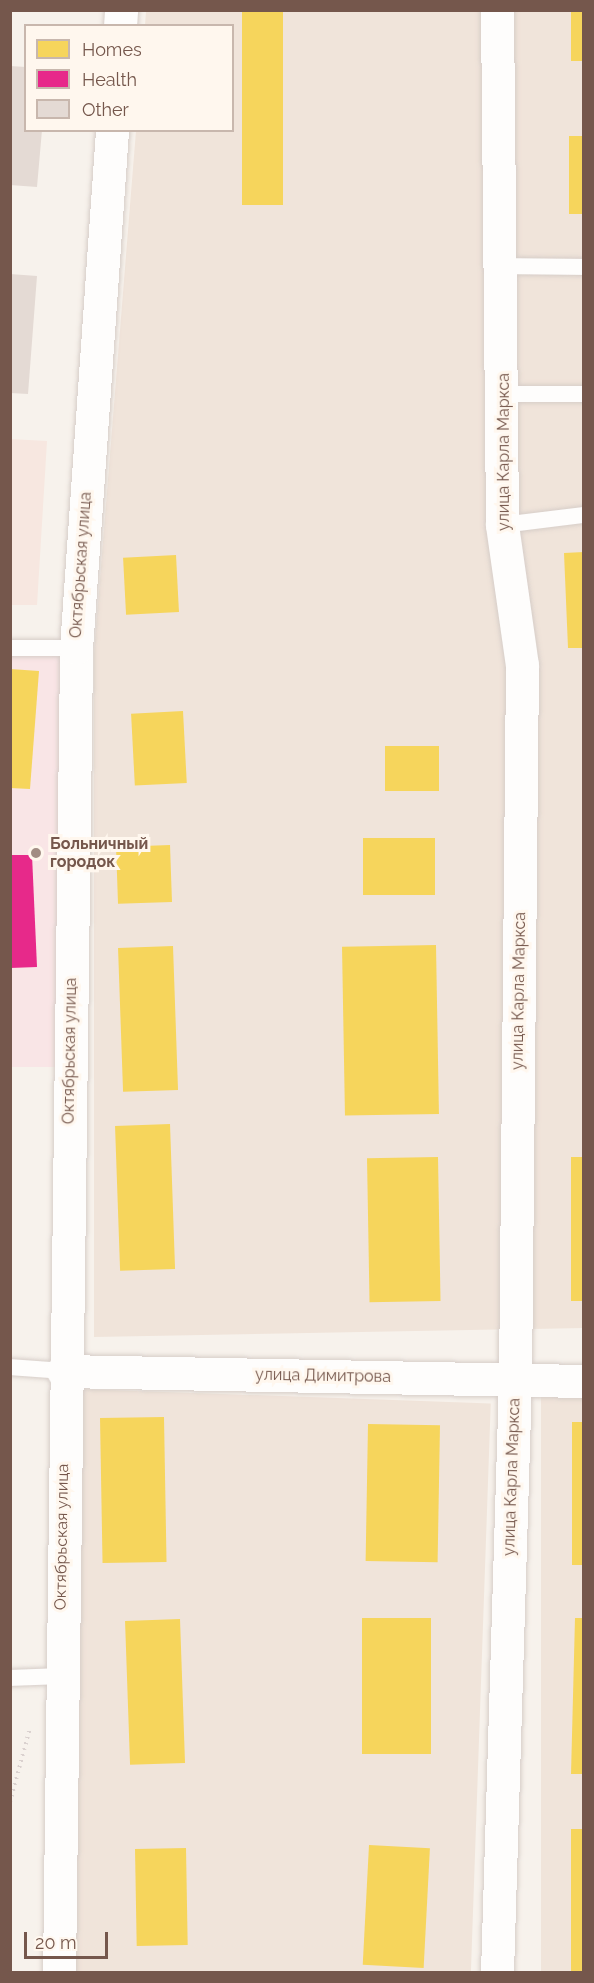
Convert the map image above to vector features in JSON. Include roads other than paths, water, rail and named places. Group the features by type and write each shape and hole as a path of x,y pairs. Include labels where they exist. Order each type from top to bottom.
{"street":[{"name":"улица Карла Маркса","path":"497,10 504,394 502,525 522,664 515,1380 498,1972"},
{"name":"Октябрьская улица","path":"59,1972 63,1371 76,648 112,132"},
{"name":"улица Димитрова","path":"63,1371 584,1381"}],"lane":[{"path":"502,266 584,267"},
{"path":"504,394 584,394"},
{"path":"502,525 584,515"},
{"path":"10,648 76,648"},
{"path":"10,1367 63,1371"},
{"path":"10,1678 61,1676"}],"place":[{"name":"Больничный городок","path":"36,853"}]}
